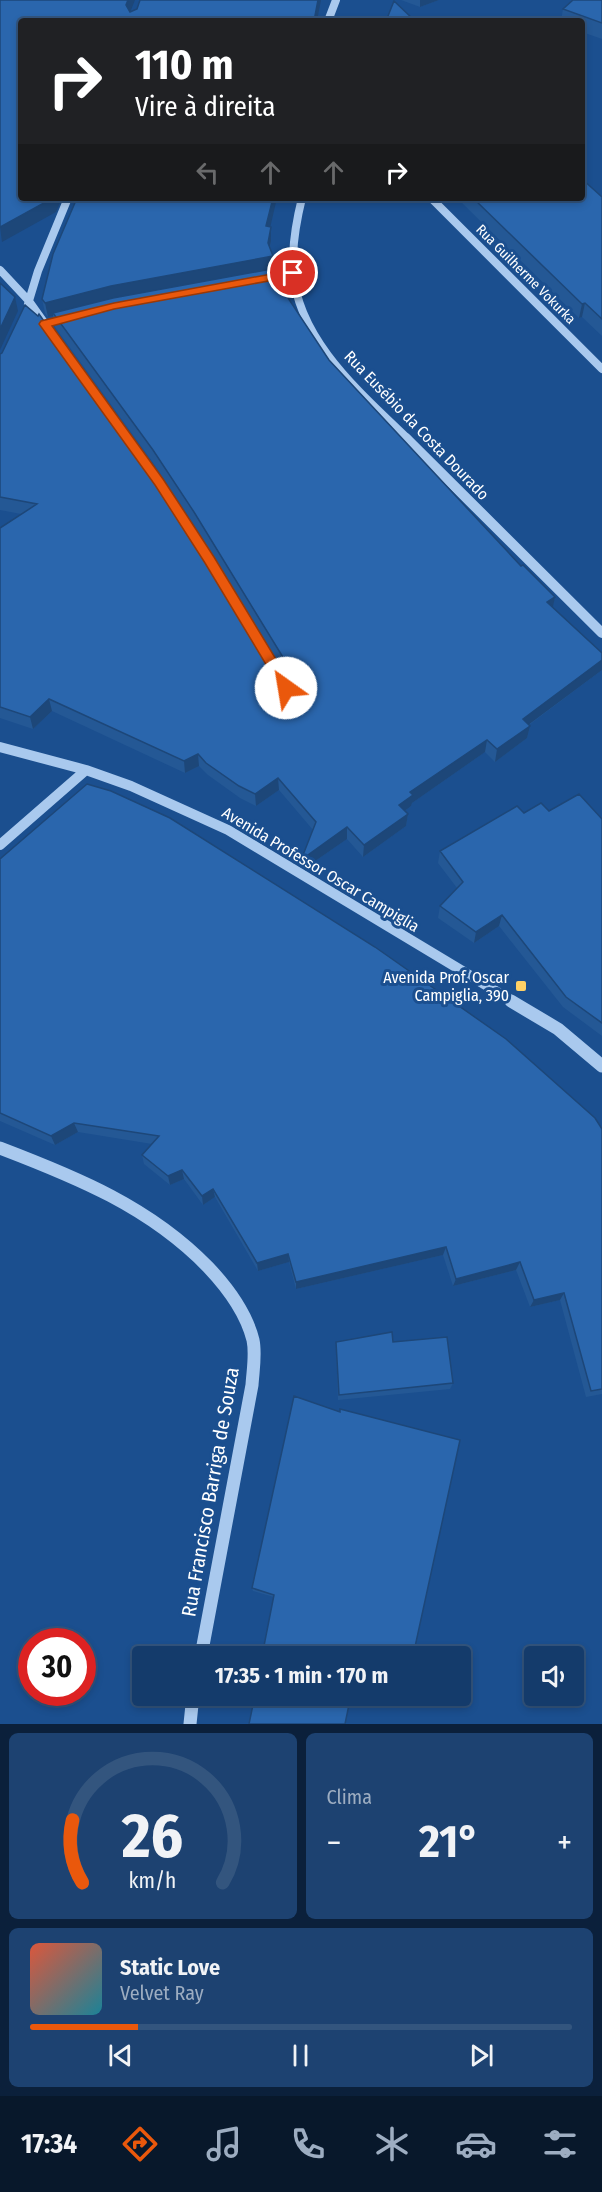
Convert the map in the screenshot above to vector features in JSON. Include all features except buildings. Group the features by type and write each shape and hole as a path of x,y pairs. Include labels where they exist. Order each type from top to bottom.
{"street":[{"path":"329,18 336,0"},
{"path":"25,311 38,271 67,201"},
{"name":"Rua Eusébio da Costa Dourado","path":"301,201 291,248 293,273 306,318 318,341 346,378 602,633"},
{"name":"Rua Guilherme Vokurka","path":"434,201 602,369"},
{"path":"0,270 29,301 51,333"},
{"path":"282,275 293,273"},
{"path":"45,324 56,321"},
{"path":"102,406 159,482 286,688"},
{"name":"Avenida Professor Oscar Campiglia","path":"0,747 86,770 167,801 228,830 558,1029 602,1066"},
{"path":"0,845 86,770"},
{"name":"Rua Francisco Barriga de Souza","path":"0,1148 81,1179 147,1214 192,1248 234,1296 254,1341 252,1386 203,1646"},
{"path":"190,1724 192,1706"}],"place":[{"name":"Avenida Prof. Oscar Campiglia, 390","path":"521,986"}],"route":[{"path":"286,688 159,482 45,324 114,306 293,273"}]}
